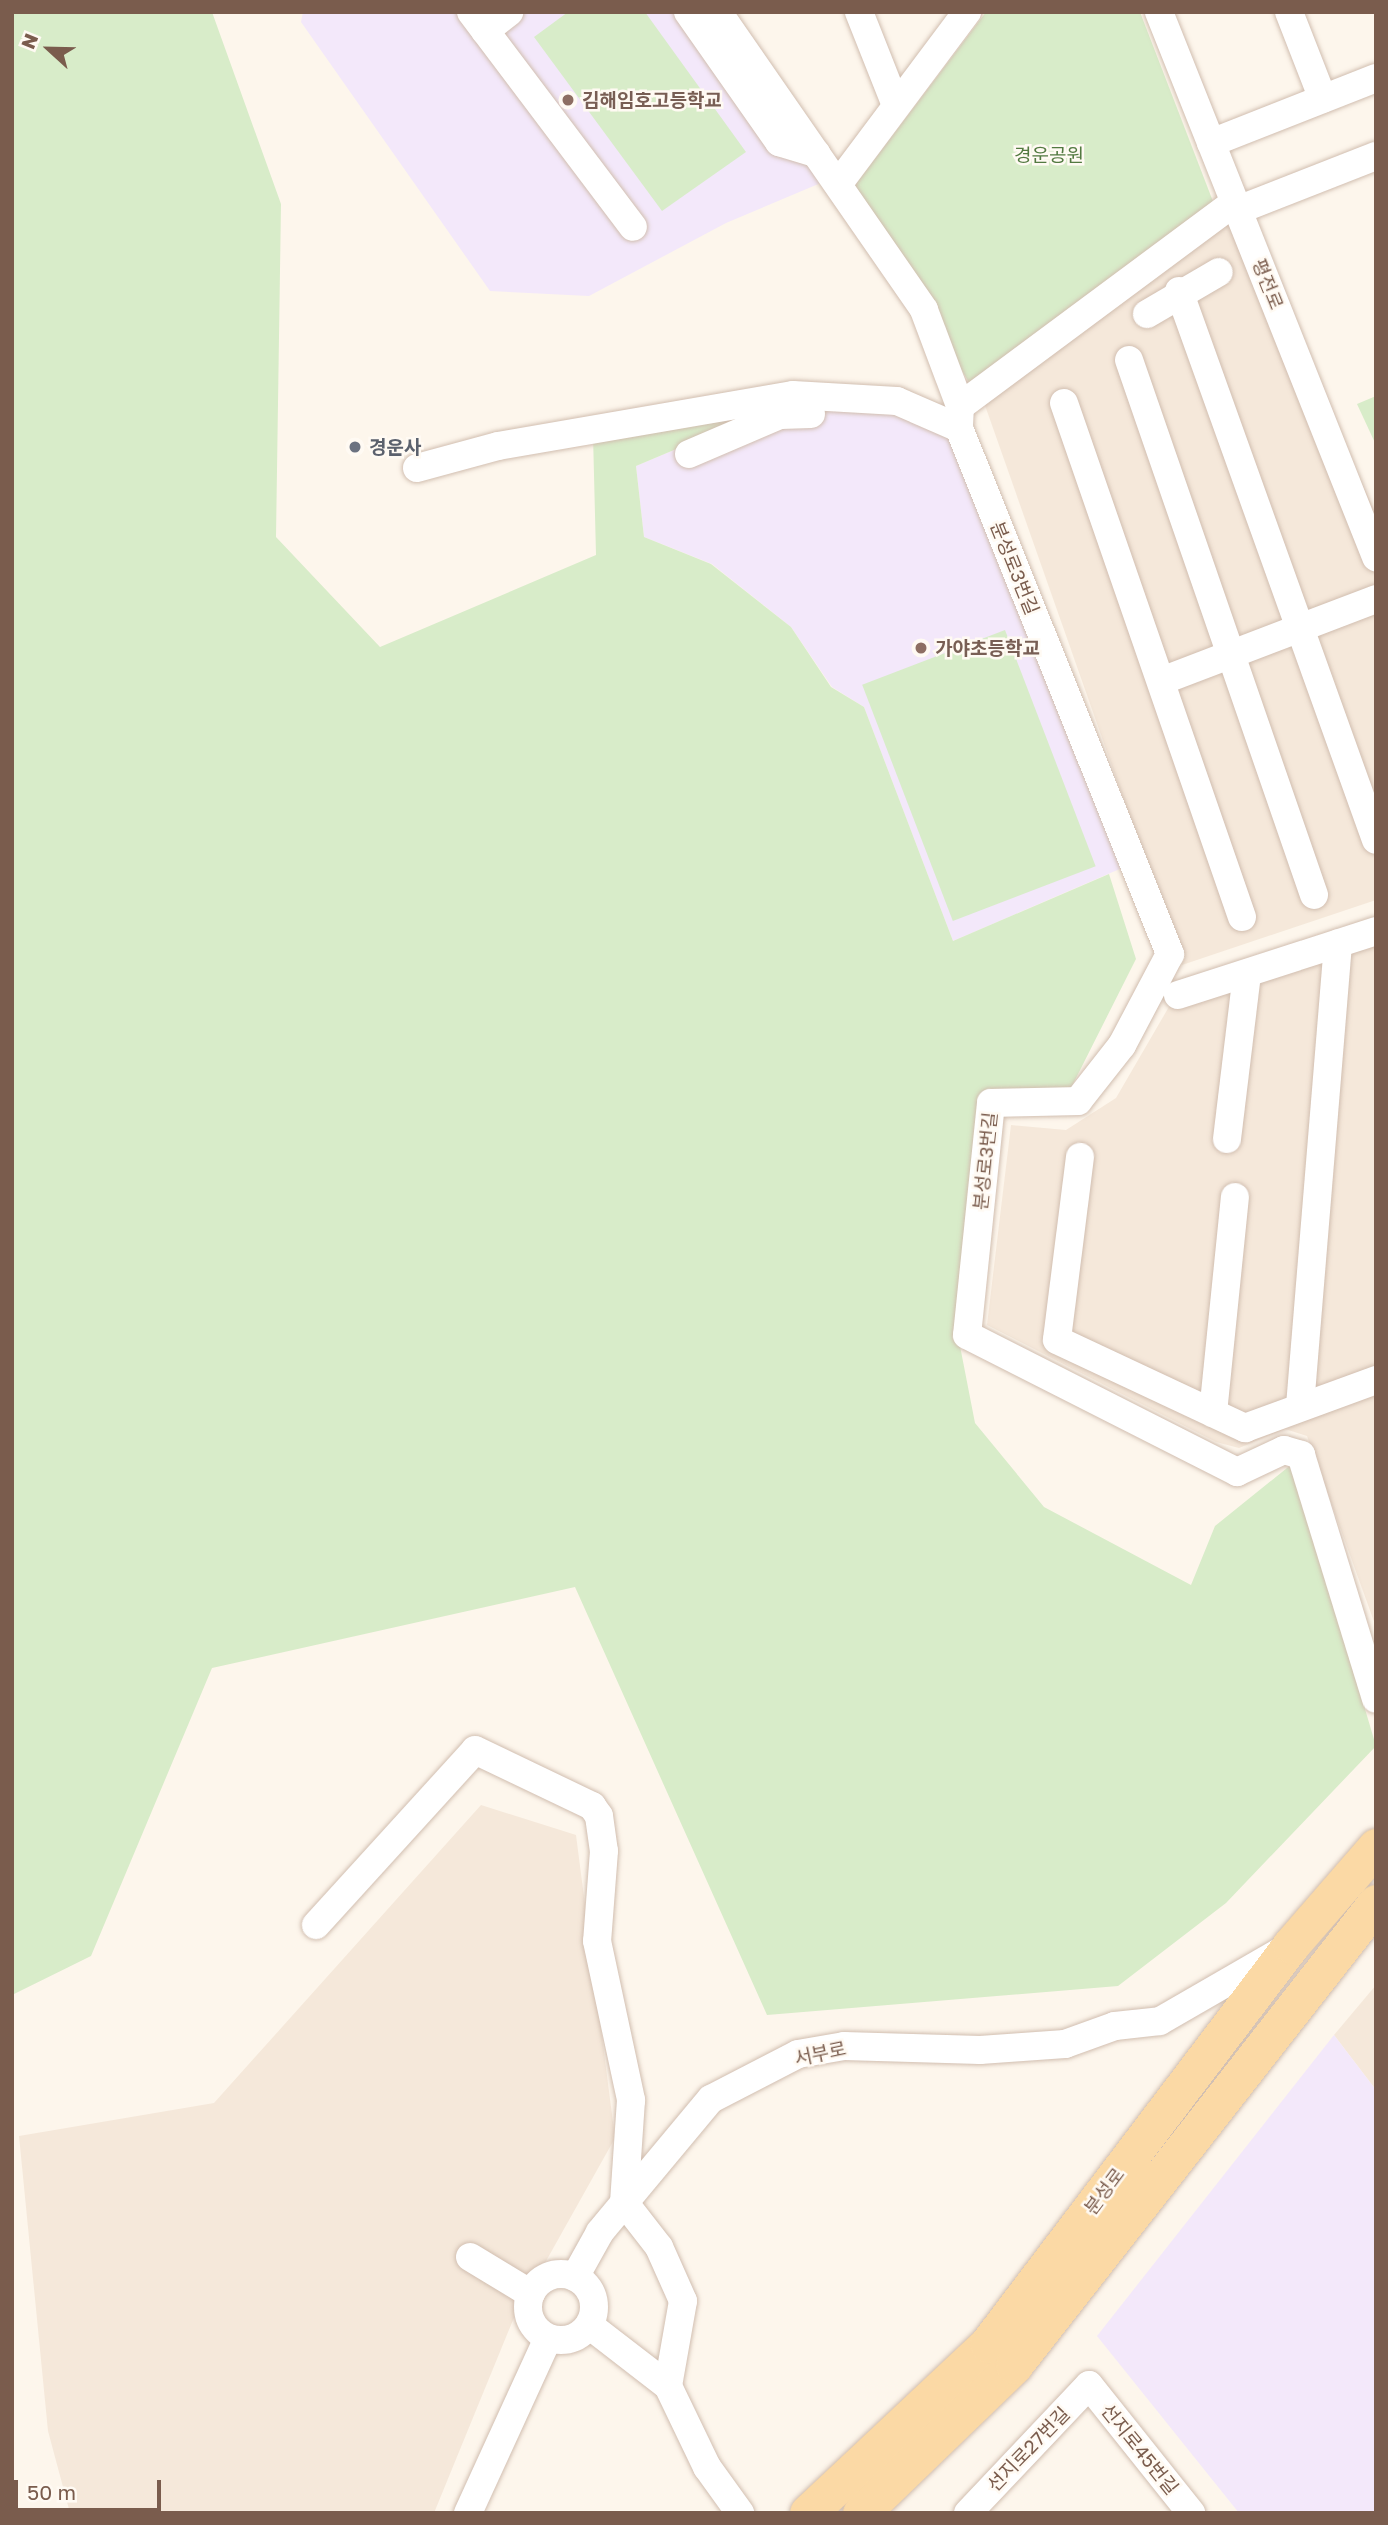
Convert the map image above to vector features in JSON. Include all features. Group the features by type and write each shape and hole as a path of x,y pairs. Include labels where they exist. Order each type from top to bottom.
{"main road":[{"name":"분성로","path":"808,2513 988,2344 1291,1945 1376,1847"},
{"name":"분성로","path":"861,2513 1014,2365 1376,1903"}],"street":[{"path":"509,12 478,22 633,227"},
{"path":"688,12 779,142 816,153"},
{"name":"분성로3번길","path":"718,12 925,310 960,417 1170,954 1122,1045 1078,1101 990,1103 967,1335 1237,1472 1284,1450 1301,1455 1376,1699"},
{"path":"859,12 895,103"},
{"path":"839,183 895,103 967,12"},
{"name":"평전로","path":"1159,12 1376,557"},
{"path":"1289,12 1323,99"},
{"path":"1211,143 1376,78"},
{"path":"417,468 498,446 758,400 860,396 897,401 960,417 1237,206 1376,156"},
{"path":"1147,314 1179,291 1219,272"},
{"path":"1179,291 1304,627 1376,840"},
{"path":"1129,360 1234,653 1314,895"},
{"path":"689,454 780,415 839,413 860,396"},
{"path":"1063,403 1164,680 1242,916"},
{"path":"1164,680 1375,602"},
{"path":"1178,995 1376,931"},
{"path":"1300,1406 1338,944"},
{"path":"1227,1139 1247,974"},
{"path":"1080,1157 1057,1340 1245,1429 1300,1406 1376,1380"},
{"path":"1213,1413 1234,1197"},
{"path":"316,1925 475,1750 592,1806 604,1851 597,1941 631,2100 624,2202 659,2247 683,2301 681,2339 668,2386"},
{"name":"서부로","path":"575,2277 624,2202 711,2099 797,2054 844,2046 980,2050 1065,2044 1115,2026 1160,2021 1291,1945"},
{"path":"470,2257 531,2294"},
{"path":"553,2275 575,2277 593,2303 589,2325 573,2338 548,2338 529,2318 531,2294 553,2275"},
{"path":"589,2325 668,2386 708,2468 740,2513"},
{"path":"468,2513 548,2338"},
{"name":"선지로27번길","path":"968,2513 1089,2385"},
{"name":"선지로45번길","path":"1089,2385 1191,2513"}],"shaded area":[{"name":"김해임호고등학교","path":"303,12 720,12 835,177 726,223 589,296 490,291 301,22"},
{"path":"1238,210 1376,514 1376,900 1182,965 981,394"},
{"name":"가야초등학교","path":"783,404 943,411 1122,868 953,941 864,707 832,687 791,627 712,564 644,537 636,466"},
{"path":"1376,920 1376,1627 1307,1436 1285,1429 1239,1448 1216,1442 987,1325 1011,1125 1066,1130 1116,1098 1181,986"},
{"path":"481,1805 576,1835 615,2138 513,2320 434,2513 70,2513 48,2431 19,2136 214,2103"},
{"path":"1376,1985 1376,2090 1334,2035"},
{"path":"1334,2035 1376,2090 1376,2513 1239,2513 1097,2336"}],"green space":[{"path":"12,12 212,12 281,204 276,537 380,647 596,555 593,435 783,404 636,466 644,537 711,564 791,627 831,687 864,707 953,941 1109,874 1136,959 1069,1092 982,1094 960,1346 975,1423 1044,1507 1191,1585 1215,1526 1292,1464 1376,1746 1226,1903 1118,1986 767,2015 575,1587 212,1668 91,1956 12,1995"},
{"path":"568,12 645,12 746,152 662,211 534,37"},
{"name":"경운공원","path":"986,12 1140,12 1214,204 970,384 853,188"},
{"path":"1376,396 1376,445 1357,404"},
{"path":"1005,630 1096,866 953,921 862,685"}],"place":[{"name":"김해임호고등학교","path":"568,100"},
{"name":"경운사","path":"355,447"},
{"name":"가야초등학교","path":"921,648"}]}
